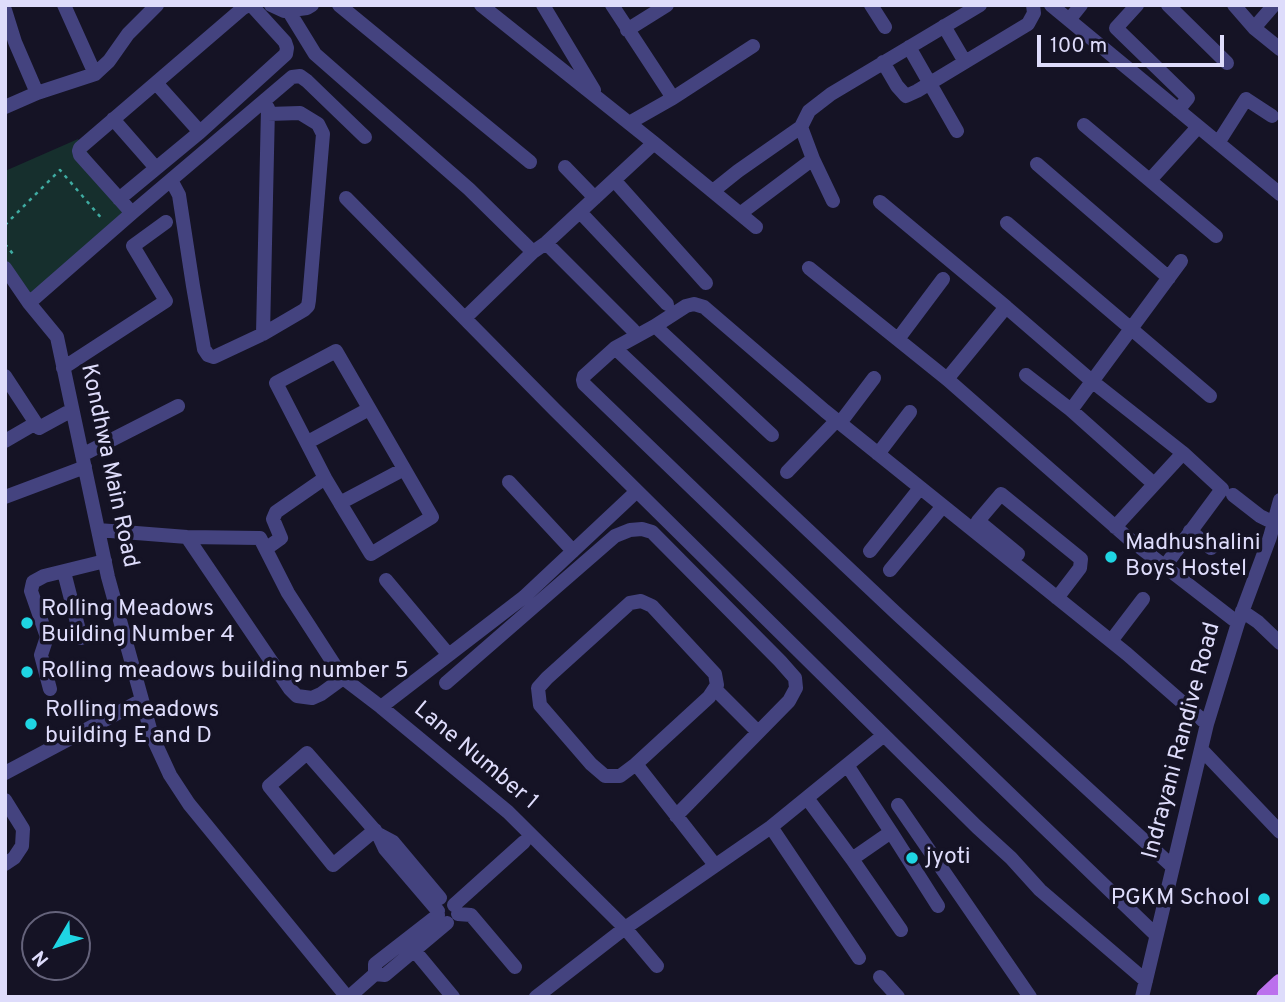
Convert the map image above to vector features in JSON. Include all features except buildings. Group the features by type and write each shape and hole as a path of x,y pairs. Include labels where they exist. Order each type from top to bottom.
{"main road":[{"path":"1266,997 1280,983"}],"street":[{"path":"64,5 95,74"},
{"path":"5,107 37,93 95,74 109,61 128,34 157,5"},
{"path":"120,199 200,132 286,54 285,42 254,8 249,5 243,8 80,148 79,151 120,199 132,213"},
{"path":"271,5 284,10 312,5"},
{"path":"339,5 530,162"},
{"path":"481,5 756,227"},
{"path":"543,5 598,98"},
{"path":"612,5 673,97"},
{"path":"627,30 667,5"},
{"path":"871,5 885,27"},
{"path":"713,191 801,127 809,111 831,94 980,5"},
{"path":"883,62 906,96 1028,24 1034,13 1033,5"},
{"path":"1051,5 1280,194"},
{"path":"1069,20 1081,5"},
{"path":"1138,5 1116,28 1188,98 1178,110"},
{"path":"1168,5 1227,63"},
{"path":"1234,5 1254,28 1279,45"},
{"path":"1254,28 1274,5"},
{"path":"5,10 15,42 37,93"},
{"path":"288,10 315,54 469,189 533,252"},
{"path":"944,26 965,62"},
{"path":"629,122 753,46"},
{"path":"909,47 957,131"},
{"path":"29,303 292,77 300,76 365,137"},
{"path":"156,83 200,132"},
{"path":"263,334 267,98"},
{"path":"1218,143 1246,99 1272,116"},
{"path":"171,180 179,195 204,349 208,355 214,357 263,334 304,310 308,306 323,134 318,124 300,113 268,114"},
{"path":"113,119 156,168"},
{"path":"1084,125 1216,236"},
{"path":"801,127 833,201"},
{"path":"1150,180 1198,127"},
{"path":"465,318 533,252 654,143"},
{"path":"741,213 813,159"},
{"path":"1037,164 1169,278"},
{"path":"565,167 595,198"},
{"path":"614,180 706,283"},
{"path":"346,198 555,410 968,818 1012,858 1040,890 1146,981"},
{"path":"880,202 1093,382 1183,453 1222,489 1165,566"},
{"path":"580,212 667,304"},
{"path":"63,368 166,301 133,246 166,222"},
{"path":"1007,223 1210,396"},
{"path":"546,243 632,330"},
{"path":"1071,410 1181,261"},
{"name":"Kondhwa Main Road","path":"5,268 57,337 105,561 152,736 170,775 189,804 348,997"},
{"path":"809,268 947,379 1115,527 1165,566 1240,617 1258,622 1280,643"},
{"path":"898,339 943,279"},
{"path":"1156,936 584,384 584,376 615,348 655,327 686,306 694,304 704,307 839,422 1111,641 1207,724"},
{"path":"947,379 1006,307"},
{"path":"655,327 772,435"},
{"path":"615,348 907,623 1173,867"},
{"path":"336,351 432,517 371,554 325,478 308,442 285,404 276,383 336,351"},
{"path":"1026,375 1071,410 1154,484"},
{"path":"5,376 39,428 72,410"},
{"path":"787,472 839,422 874,378"},
{"path":"5,497 83,461 178,406"},
{"path":"308,442 369,409"},
{"path":"878,454 910,412"},
{"path":"5,441 36,423"},
{"path":"1115,527 1183,453"},
{"path":"340,503 404,469"},
{"path":"98,530 187,537 260,538 267,548 281,538 273,519 276,512 325,478"},
{"path":"509,482 573,551"},
{"path":"870,551 920,488"},
{"path":"381,707 524,597 637,491"},
{"path":"1020,557 978,521 1001,494 1081,559 1080,568 1057,598"},
{"path":"1233,495 1274,536"},
{"name":"Indrayani Randive Road","path":"1142,997 1207,724 1240,617 1274,536 1280,499"},
{"path":"890,570 943,506"},
{"path":"446,683 615,536 630,530 652,532 795,678 796,688 789,701 677,816"},
{"path":"1190,531 1211,548"},
{"path":"187,537 289,689 297,696 312,698 343,678"},
{"name":"Lane Number 1","path":"267,548 288,593 343,678 508,812 625,928 657,967"},
{"path":"50,689 41,655 47,637 31,591 33,582 105,561"},
{"path":"64,572 81,638"},
{"path":"386,580 448,654"},
{"path":"1111,641 1143,599"},
{"path":"641,601 652,606 715,674 717,685 709,697 636,764 620,776 605,776 591,764 540,705 538,688 630,603 641,601"},
{"path":"715,689 758,732"},
{"path":"5,773 142,700"},
{"path":"536,997 625,928 771,827 884,735"},
{"path":"1201,749 1280,832"},
{"path":"377,832 333,865 269,786 307,753 389,845 447,912 471,915 515,967"},
{"path":"636,764 715,866"},
{"path":"847,765 938,906"},
{"path":"807,798 901,930"},
{"path":"5,800 23,829 22,846 14,858 5,864"},
{"path":"898,805 1030,997"},
{"path":"771,827 859,958"},
{"path":"852,859 891,832"},
{"path":"375,974 375,964 447,912 524,842"},
{"path":"348,997 375,974 385,975 414,950 447,912"},
{"path":"414,950 453,997"},
{"path":"880,977 898,997"}],"path":[{"path":"5,225 60,170 112,230"},
{"path":"5,244 13,254"}],"green space":[{"path":"78,139 132,213 29,303 5,271 5,171"}],"place":[{"name":"Madhushalini Boys Hostel","path":"1111,557"},
{"name":"Rolling Meadows Building Number 4","path":"27,623"},
{"name":"Rolling meadows building number 5","path":"27,672"},
{"name":"Rolling meadows building E and D","path":"31,724"},
{"name":"jyoti","path":"912,858"},
{"name":"PGKM School","path":"1264,899"}]}
